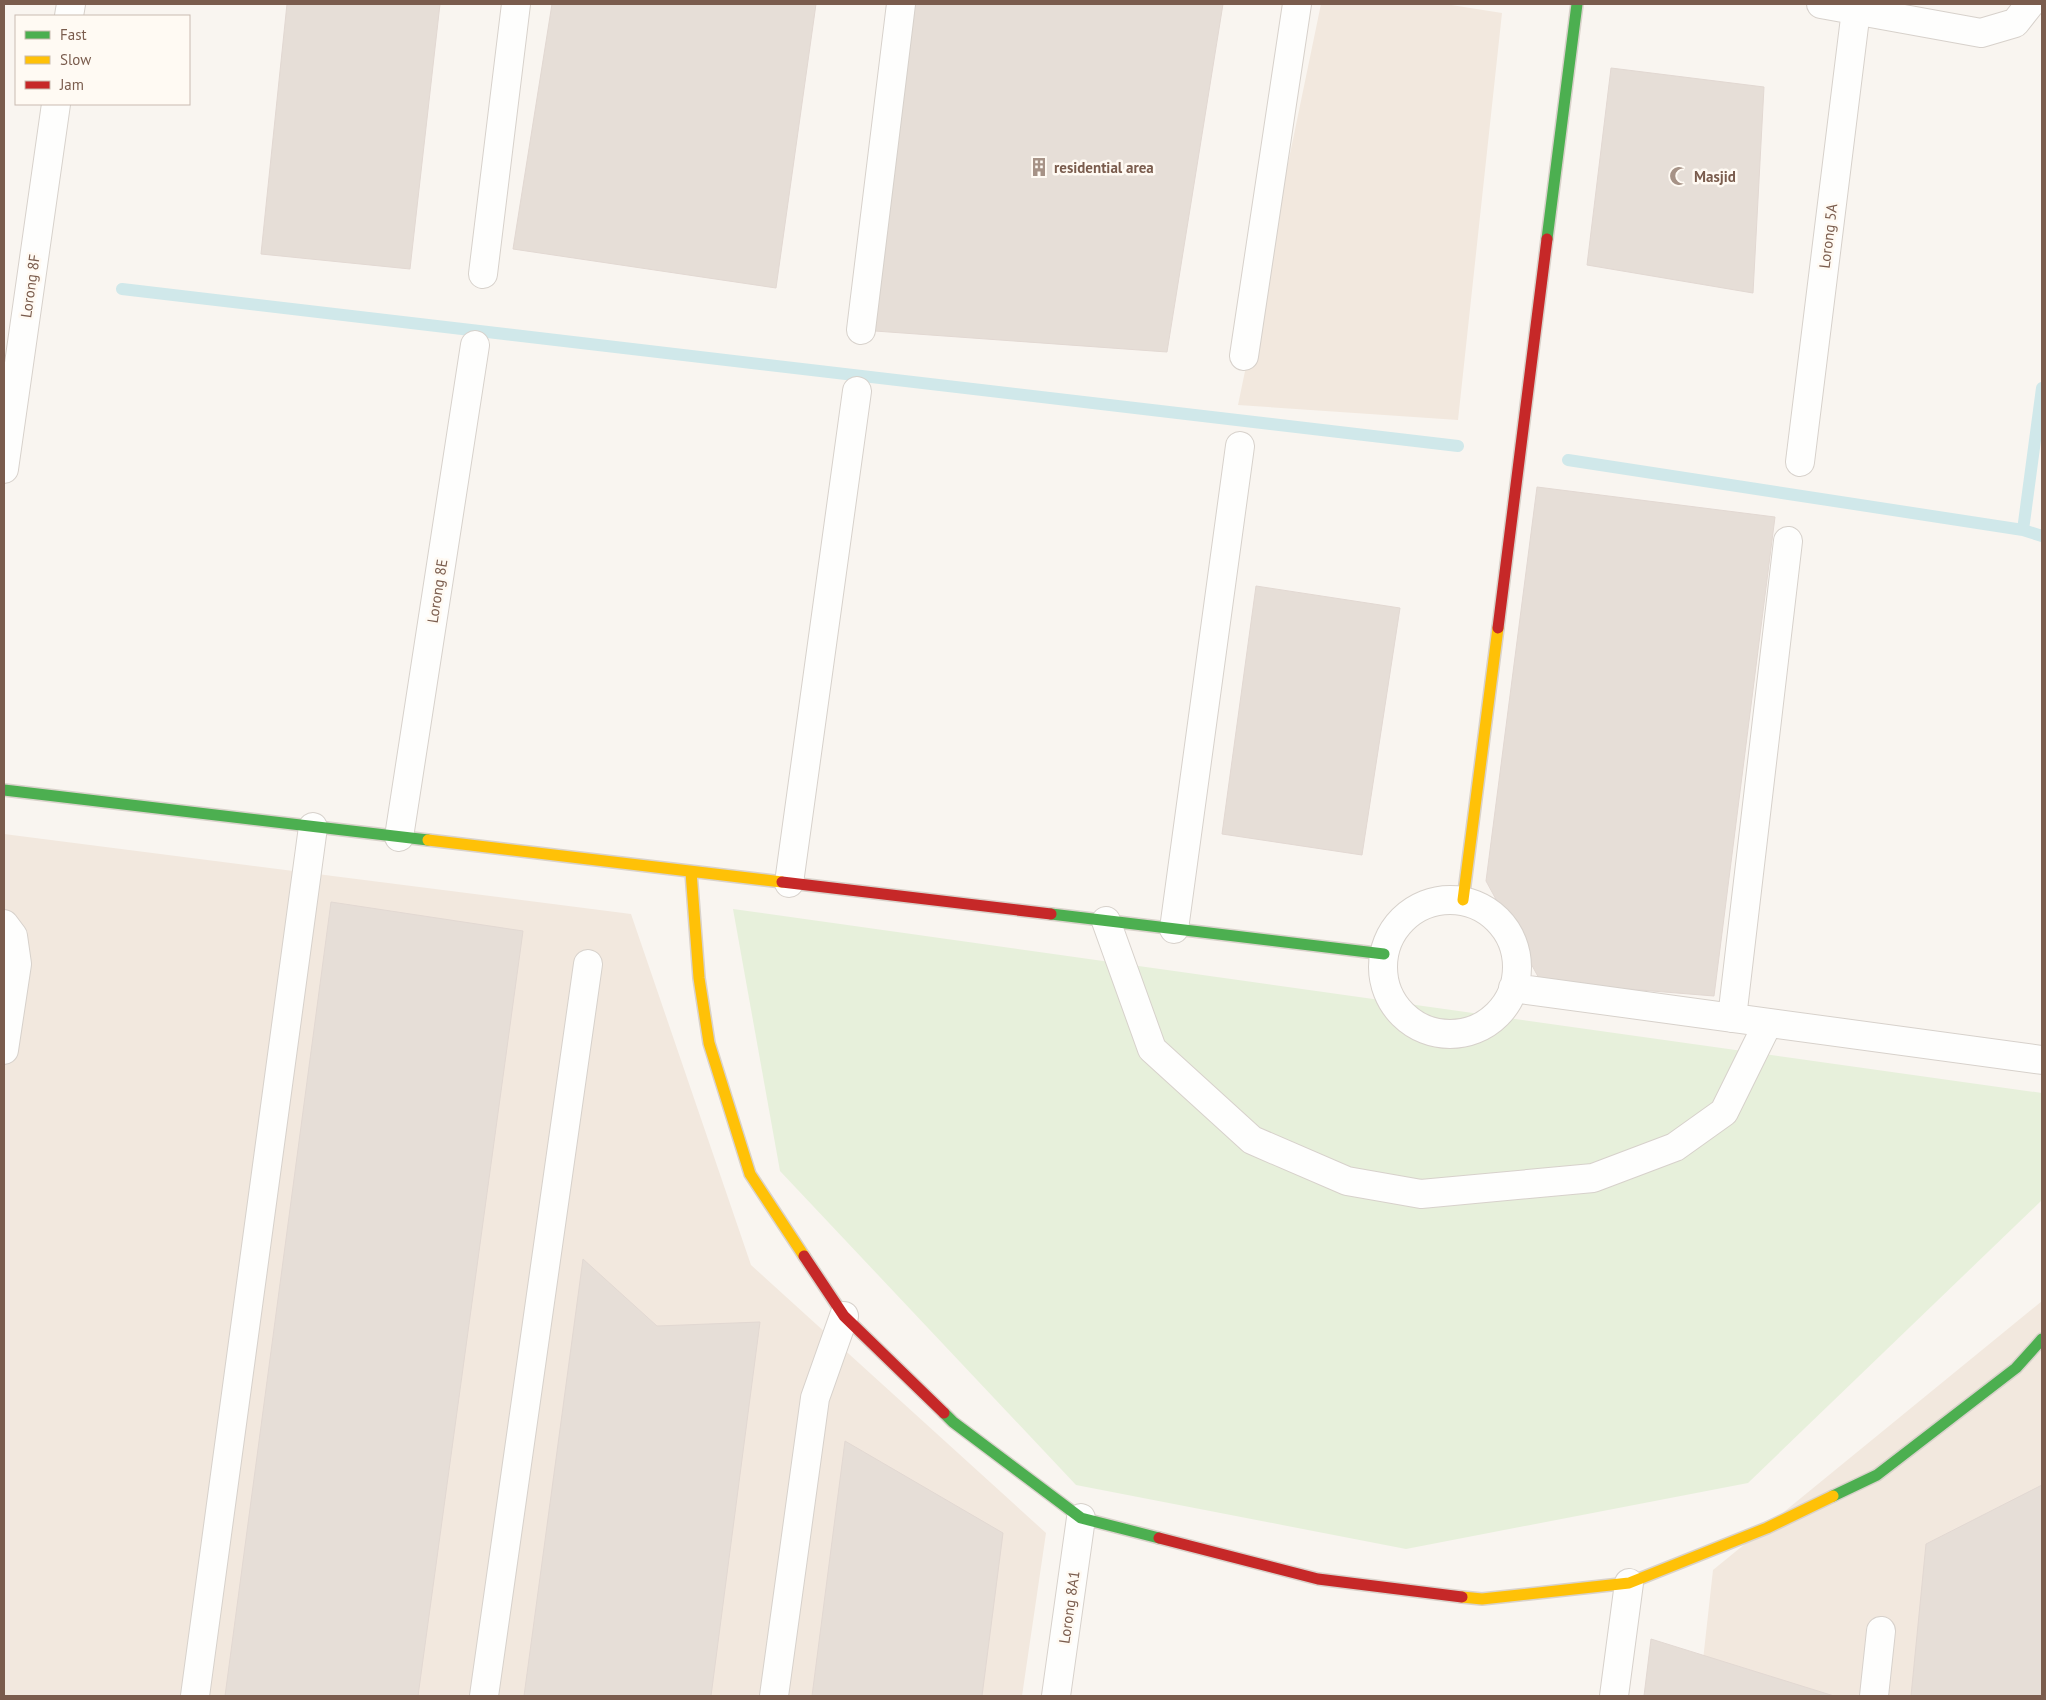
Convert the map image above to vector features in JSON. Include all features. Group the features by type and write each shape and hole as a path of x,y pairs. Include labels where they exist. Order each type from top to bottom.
{"street":[{"path":"483,274 516,4"},
{"path":"861,330 901,4"},
{"path":"1244,356 1297,4"},
{"path":"1462,900 1577,4"},
{"path":"1821,4 1981,33 2016,23 2030,4"},
{"name":"Lorong 5A","path":"1800,462 1856,10"},
{"name":"Lorong 8F","path":"4,468 56,105"},
{"name":"Lorong 8E","path":"399,837 476,344"},
{"path":"789,883 857,391"},
{"path":"1174,929 1240,446"},
{"path":"1732,1018 1788,541"},
{"path":"4,790 1384,954"},
{"path":"195,1696 313,827"},
{"path":"691,872 699,978 709,1043 750,1174 844,1316 953,1422 1081,1518 1318,1578 1482,1599 1629,1583 1767,1528 1877,1475 2016,1368 2042,1339"},
{"path":"1442,900 1462,900 1484,909 1501,923 1513,943 1517,966 1513,988 1503,1008 1487,1024 1466,1033 1444,1034 1422,1029 1403,1016 1390,998 1383,977 1384,954 1391,934 1404,918 1421,906 1442,900"},
{"path":"1106,921 1152,1049 1252,1140 1347,1182 1421,1194 1593,1178 1675,1147 1724,1112 1768,1023"},
{"path":"4,924 13,936 17,964 4,1050"},
{"path":"484,1696 588,964"},
{"path":"1513,988 2042,1060"},
{"path":"774,1696 815,1398 844,1316"},
{"name":"Lorong 8A1","path":"1056,1696 1081,1518"},
{"path":"1614,1696 1629,1583"},
{"path":"1874,1696 1881,1631"}],"shaded area":[{"path":"1321,4 1445,4 1502,13 1458,420 1238,405"},
{"path":"4,834 631,914 751,1265 1046,1533 1022,1696 4,1696"},
{"path":"2042,1301 2042,1696 1699,1696 1713,1570"}],"green space":[{"path":"733,909 2042,1093 2042,1200 1748,1483 1406,1549 1076,1485 780,1171"}],"building":[{"path":"287,4 440,4 410,269 261,254"},
{"path":"552,4 816,4 776,288 513,249"},
{"name":"residential area","path":"901,4 1223,4 1167,352 861,330"},
{"name":"Masjid","path":"1611,68 1764,87 1753,293 1587,265"},
{"path":"1537,487 1775,517 1714,996 1541,982 1486,881"},
{"path":"1256,586 1400,608 1362,855 1222,834"},
{"path":"331,902 523,931 418,1696 225,1696"},
{"path":"583,1259 657,1326 760,1322 711,1696 524,1696"},
{"path":"845,1441 1003,1533 982,1696 812,1696"},
{"path":"2042,1485 2042,1696 1911,1696 1926,1544"},
{"path":"1651,1639 1834,1696 1644,1696"}],"waterway":[{"path":"122,289 1458,446"},
{"path":"2023,530 2042,388"},
{"path":"1568,460 2023,530 2042,536"}],"traffic: fast":[{"path":"1547,239 1577,4"},
{"path":"4,790 428,840"},
{"path":"1051,914 1384,954"},
{"path":"1833,1496 1877,1475 2016,1368 2042,1339"},
{"path":"944,1413 953,1422 1081,1518 1159,1538"}],"traffic: slow":[{"path":"1463,900 1498,628"},
{"path":"428,840 782,882"},
{"path":"691,872 699,978 709,1043 750,1174 804,1256"},
{"path":"1462,1597 1482,1599 1629,1583 1767,1528 1833,1496"}],"traffic: jam":[{"path":"1498,628 1547,239"},
{"path":"782,882 1051,914"},
{"path":"804,1256 844,1316 944,1413"},
{"path":"1159,1538 1318,1579 1462,1597"}],"place":[{"name":"residential area","path":"1039,167"},
{"name":"Masjid","path":"1679,176"}]}
